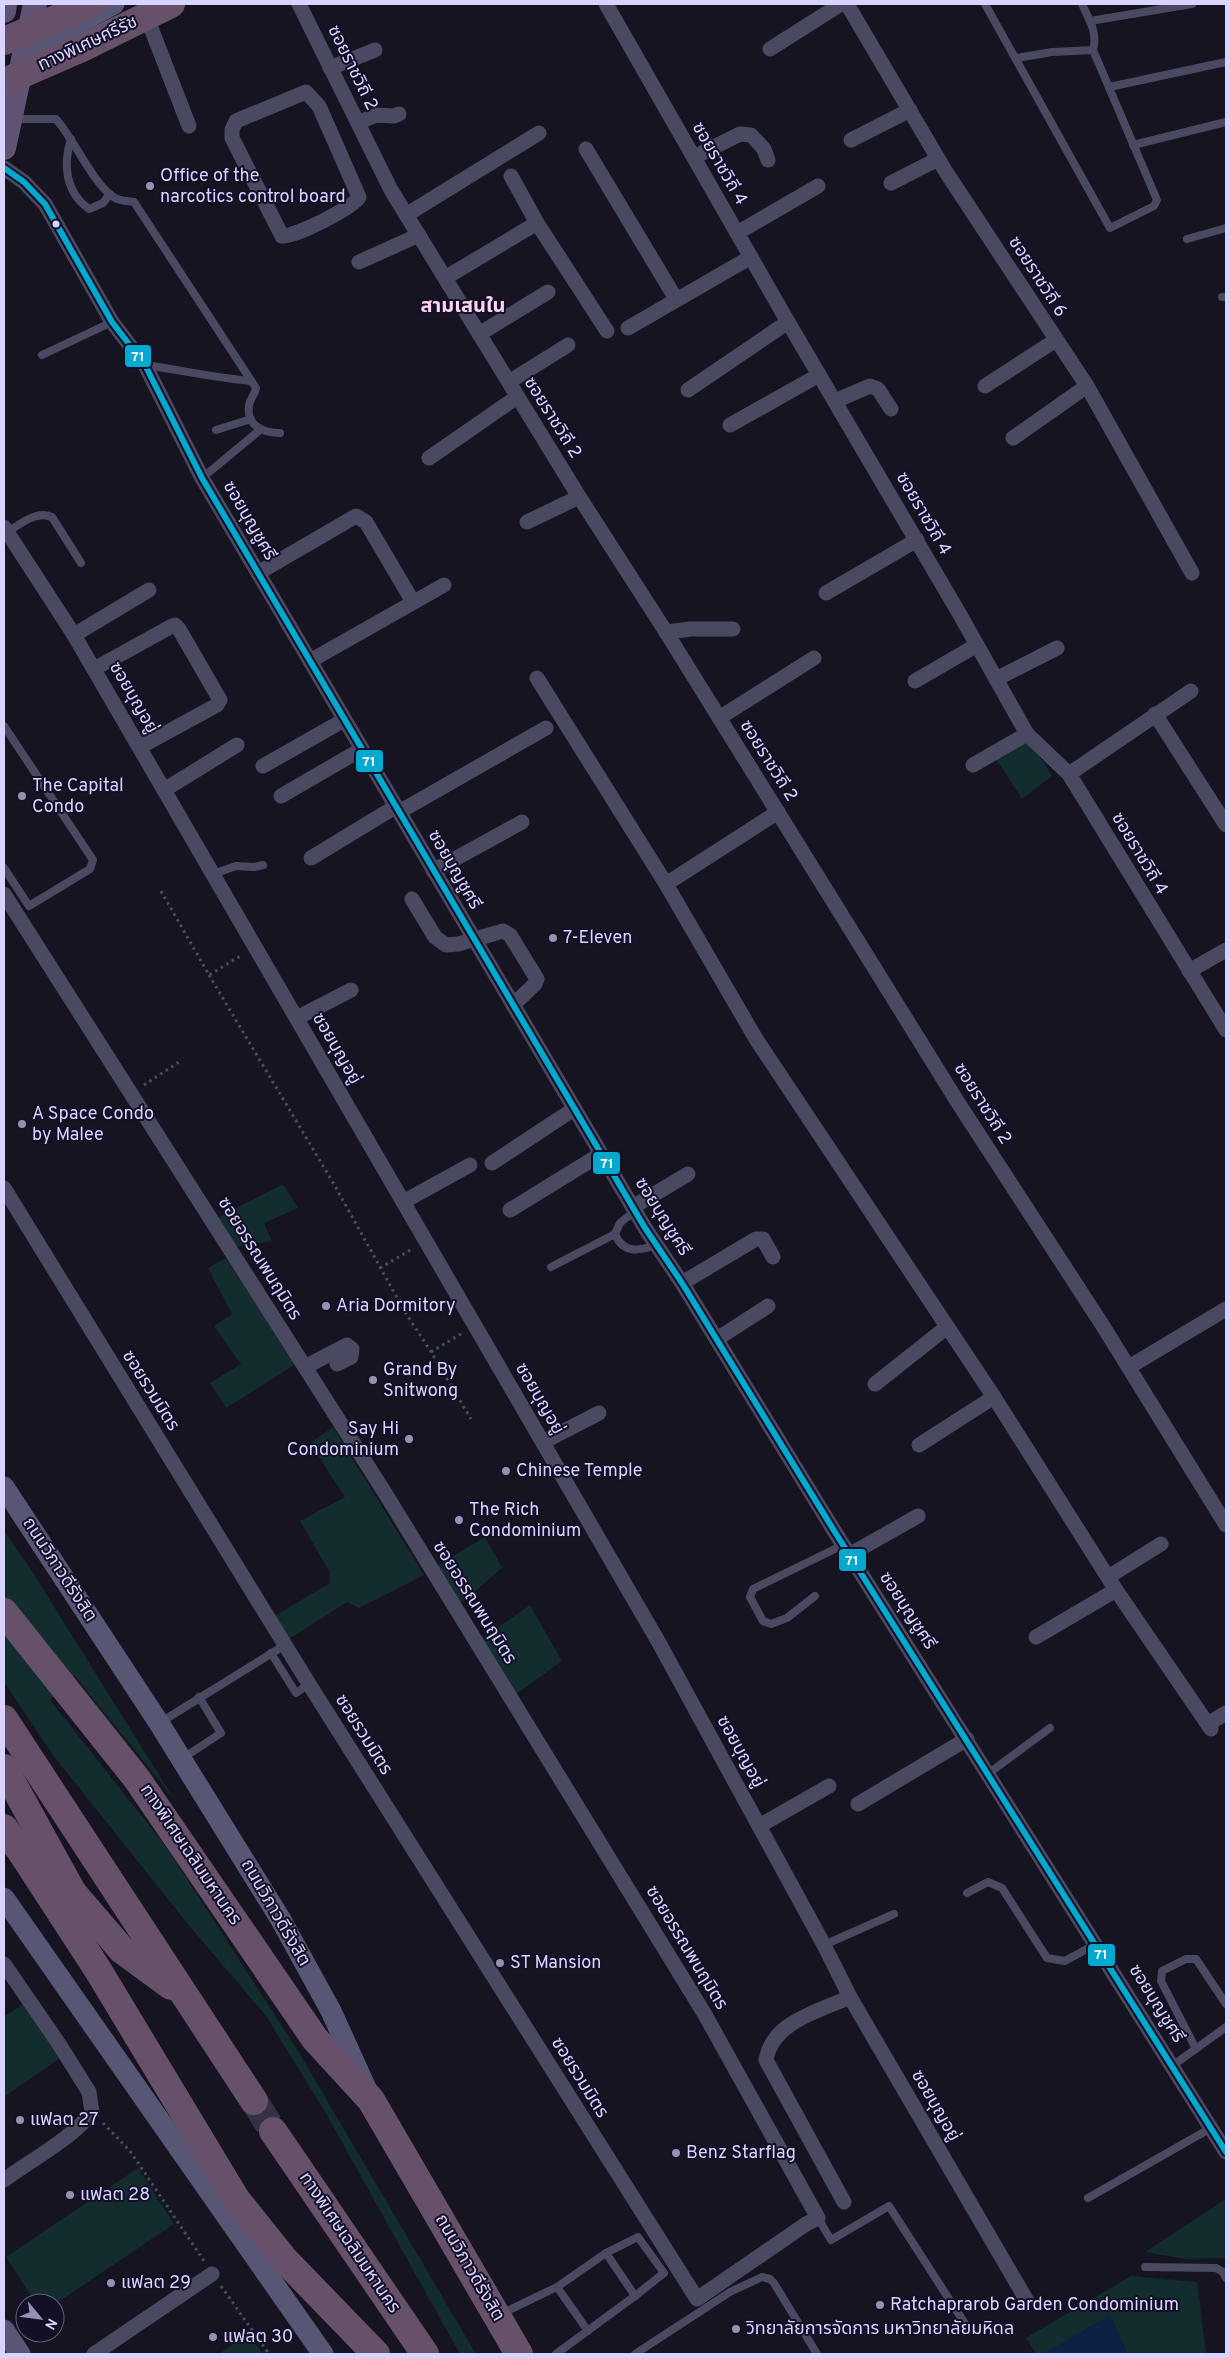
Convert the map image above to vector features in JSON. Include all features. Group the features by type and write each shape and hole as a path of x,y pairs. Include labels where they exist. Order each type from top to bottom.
{"highway":[{"name":"ทางพิเศษศรีรัช","path":"14,46 91,4"},
{"name":"ทางพิเศษศรีรัช","path":"4,82 82,48 171,4"},
{"name":"ทางพิเศษเฉลิมมหานคร","path":"4,1612 137,1778 315,2039 371,2100"},
{"path":"4,1719 74,1823 254,2101"},
{"path":"4,1768 73,1893 122,1950 184,1995"},
{"path":"4,1828 98,1970 236,2199 284,2259 376,2354"},
{"name":"ถนนวิภาวดีรังสิต","path":"371,2100 519,2354"},
{"name":"ทางพิเศษเฉลิมมหานคร","path":"273,2131 425,2354"}],"main road":[{"path":"4,11 5,4"},
{"path":"4,148 10,118 14,46 35,4"},
{"path":"14,46 114,4"},
{"name":"ถนนวิภาวดีรังสิต","path":"4,1487 159,1723 282,1920 332,2011 371,2100"},
{"path":"4,1898 323,2354"},
{"path":"4,2330 20,2354"}],"street":[{"path":"141,4 189,126"},
{"name":"ซอยราชวิถี 2","path":"299,4 391,190 444,278 957,1101 1129,1367 1226,1525"},
{"name":"ซอยราชวิถี 4","path":"606,4 788,322 917,540 1027,734 1069,774 1226,1030"},
{"path":"770,49 841,4"},
{"name":"ซอยราชวิถี 6","path":"847,4 938,159 1087,386 1192,573"},
{"path":"330,68 375,50"},
{"path":"306,92 321,110 359,197 356,202 345,209 293,235 282,236 232,138 232,130 236,121 306,92"},
{"path":"321,110 344,96"},
{"path":"851,140 910,110"},
{"path":"358,123 376,115 394,116 399,114"},
{"path":"406,215 539,133"},
{"path":"694,157 740,134 751,135 764,150 768,160"},
{"path":"586,149 676,299"},
{"path":"891,183 938,159"},
{"name":"ซอยบุญชูศรี","path":"4,168 24,182 45,204 112,322 144,365 202,478 634,1209 717,1339 846,1550 1226,2152"},
{"path":"512,176 537,223 607,331"},
{"path":"737,233 818,186"},
{"path":"444,278 537,223"},
{"path":"359,262 418,235"},
{"path":"628,328 751,257"},
{"path":"479,334 548,292"},
{"path":"688,390 788,322"},
{"path":"985,386 1056,340"},
{"path":"509,382 568,345"},
{"path":"730,425 819,375"},
{"path":"835,401 870,386 878,389 891,409"},
{"path":"1013,438 1087,386"},
{"path":"429,458 517,397"},
{"path":"527,522 579,497"},
{"path":"258,573 356,516 366,522 413,602"},
{"name":"ซอยบุญอยู่","path":"5,530 94,669 658,1641 824,1945 850,1997 1026,2300"},
{"path":"826,593 917,540"},
{"path":"310,661 444,585"},
{"path":"74,635 149,590"},
{"path":"94,669 172,626 179,629 220,700 217,705 140,748"},
{"path":"666,632 732,629"},
{"path":"915,681 977,645"},
{"path":"996,679 1057,648"},
{"path":"719,718 814,658"},
{"path":"537,678 666,884 756,1038 994,1396 1116,1590 1209,1727 1226,1713"},
{"path":"1069,774 1191,691"},
{"path":"1156,714 1226,825"},
{"path":"263,766 344,720"},
{"path":"311,858 546,728"},
{"path":"973,765 1027,734"},
{"path":"164,790 236,745"},
{"path":"281,796 362,749"},
{"path":"666,884 778,812"},
{"path":"433,871 522,822"},
{"name":"ซอยอรรณพนฤมิตร","path":"4,894 385,1493 704,2013 818,2218"},
{"path":"412,899 440,942 446,945 458,944 503,931 510,935 537,979 535,984 513,1005"},
{"path":"1189,971 1226,950"},
{"path":"296,1018 351,990"},
{"path":"492,1163 574,1109"},
{"path":"510,1210 601,1154"},
{"path":"403,1202 470,1165"},
{"path":"634,1209 688,1174"},
{"name":"ซอยรวมมิตร","path":"4,1188 309,1684 700,2304"},
{"path":"682,1283 756,1238 764,1240 773,1257"},
{"path":"717,1339 768,1306"},
{"path":"1129,1367 1226,1309"},
{"path":"875,1384 947,1327"},
{"path":"305,1367 347,1345 352,1350 351,1357 337,1364"},
{"path":"919,1445 994,1396"},
{"path":"542,1442 599,1413"},
{"path":"846,1550 918,1516"},
{"path":"1108,1577 1161,1544"},
{"path":"1036,1637 1116,1590"},
{"path":"858,1804 967,1739"},
{"path":"759,1826 829,1786"},
{"path":"4,1964 59,2044 89,2092 92,2112 70,2134 4,2180"},
{"path":"844,2202 766,2060 770,2044 788,2025 850,1997"},
{"path":"700,2304 806,2224 818,2218"},
{"path":"94,2354 212,2274"}],"lane":[{"path":"985,4 1017,58 1110,228 1156,203 1157,200 1093,50 1096,39 1082,4"},
{"path":"1090,21 1192,4"},
{"path":"1017,58 1052,52 1093,50"},
{"path":"1109,87 1226,62"},
{"path":"10,118 56,119 71,138 104,190 116,199 134,202 256,388 249,406 251,418 260,430 280,433"},
{"path":"1133,145 1226,122"},
{"path":"71,138 66,152 65,170 70,187 79,201 89,209 102,204 110,194"},
{"path":"1187,239 1226,228"},
{"path":"42,355 112,322"},
{"path":"144,365 252,381"},
{"path":"216,430 251,418"},
{"path":"202,478 260,430"},
{"path":"5,530 33,517 44,514 52,517 81,563"},
{"path":"4,726 93,860 90,869 29,906 4,868"},
{"path":"213,874 236,866 254,867 263,865"},
{"path":"551,1267 615,1234 620,1223 634,1209"},
{"path":"615,1234 619,1243 628,1249 638,1251 657,1245"},
{"path":"814,1596 787,1618 771,1624 763,1621 750,1598 753,1589 846,1550"},
{"path":"159,1723 285,1645"},
{"path":"271,1653 296,1693 309,1684"},
{"path":"182,1759 223,1736 199,1697"},
{"path":"989,1774 1050,1728"},
{"path":"967,1893 988,1882 1002,1888 1042,1952 1053,1961 1065,1961 1096,1944"},
{"path":"824,1945 894,1914"},
{"path":"1196,2049 1161,1981 1162,1971 1186,1959 1196,1959 1226,2004"},
{"path":"1172,2066 1226,2027"},
{"path":"1088,2198 1211,2128"},
{"path":"818,2218 831,2240 889,2206 969,2330"},
{"path":"496,2316 557,2287 606,2253 638,2236 664,2273 556,2354"},
{"path":"606,2253 635,2296"},
{"path":"1145,2267 1216,2268 1223,2272 1226,2278"},
{"path":"635,2354 700,2304 762,2277 770,2279 817,2354"},
{"path":"557,2287 588,2331"}],"path":[{"path":"161,891 334,1186 404,1312 431,1352 471,1419"},
{"path":"209,975 255,947"},
{"path":"131,1094 182,1060"},
{"path":"380,1268 426,1241"},
{"path":"431,1352 475,1325"},
{"path":"92,2112 130,2151 212,2274 269,2354"}],"green space":[{"path":"1022,738 1043,761 1052,776 1022,799 994,756"},
{"path":"283,1184 298,1208 264,1223 272,1241 237,1247 217,1218"},
{"path":"226,1258 296,1364 226,1408 210,1383 241,1364 214,1326 232,1314 208,1268"},
{"path":"333,1427 424,1575 359,1608 347,1602 289,1639 273,1617 330,1583 329,1571 300,1521 345,1497 310,1443"},
{"path":"4,1531 30,1568 174,1799 74,1675 50,1700 167,1848 298,2051 476,2354 460,2354 324,2110 266,2016 187,1923 53,1755 4,1682"},
{"path":"485,1537 502,1568 461,1603 435,1567"},
{"path":"530,1605 562,1661 516,1694 480,1640"},
{"path":"26,2002 63,2056 4,2097 4,2017"},
{"path":"138,2168 174,2224 65,2297 65,2293 29,2293 6,2257"},
{"path":"1226,2199 1226,2258 1186,2259 1145,2252"},
{"path":"1131,2276 1197,2282 1206,2354 1036,2354 1026,2338"},
{"path":"248,2334 263,2354 219,2354"}],"water":[{"path":"1110,2315 1128,2354 1043,2354"}],"tunnel":[{"path":"254,2101 273,2131"}],"transit line":[{"name":"71","path":"4,168 24,182 45,204 112,322 145,365 202,478 645,1228 682,1283 833,1529 1226,2152"}],"place":[{"name":"Office of the narcotics control board","path":"150,186"},
{"name":"The Capital Condo","path":"22,796"},
{"name":"7-Eleven","path":"553,938"},
{"name":"A Space Condo by Malee","path":"22,1124"},
{"name":"Aria Dormitory","path":"326,1306"},
{"name":"Grand By Snitwong","path":"373,1380"},
{"name":"Say Hi Condominium","path":"409,1439"},
{"name":"Chinese Temple","path":"506,1471"},
{"name":"The Rich Condominium","path":"459,1520"},
{"name":"ST Mansion","path":"500,1963"},
{"name":"แฟลต 27","path":"20,2120"},
{"name":"Benz Starflag","path":"676,2153"},
{"name":"แฟลต 28","path":"70,2195"},
{"name":"แฟลต 29","path":"111,2283"},
{"name":"Ratchaprarob Garden Condominium","path":"880,2305"},
{"name":"วิทยาลัยการจัดการ มหาวิทยาลัยมหิดล","path":"736,2329"},
{"name":"แฟลต 30","path":"213,2337"}],"district":[{"name":"สามเสนใน","path":"463,307"}]}
